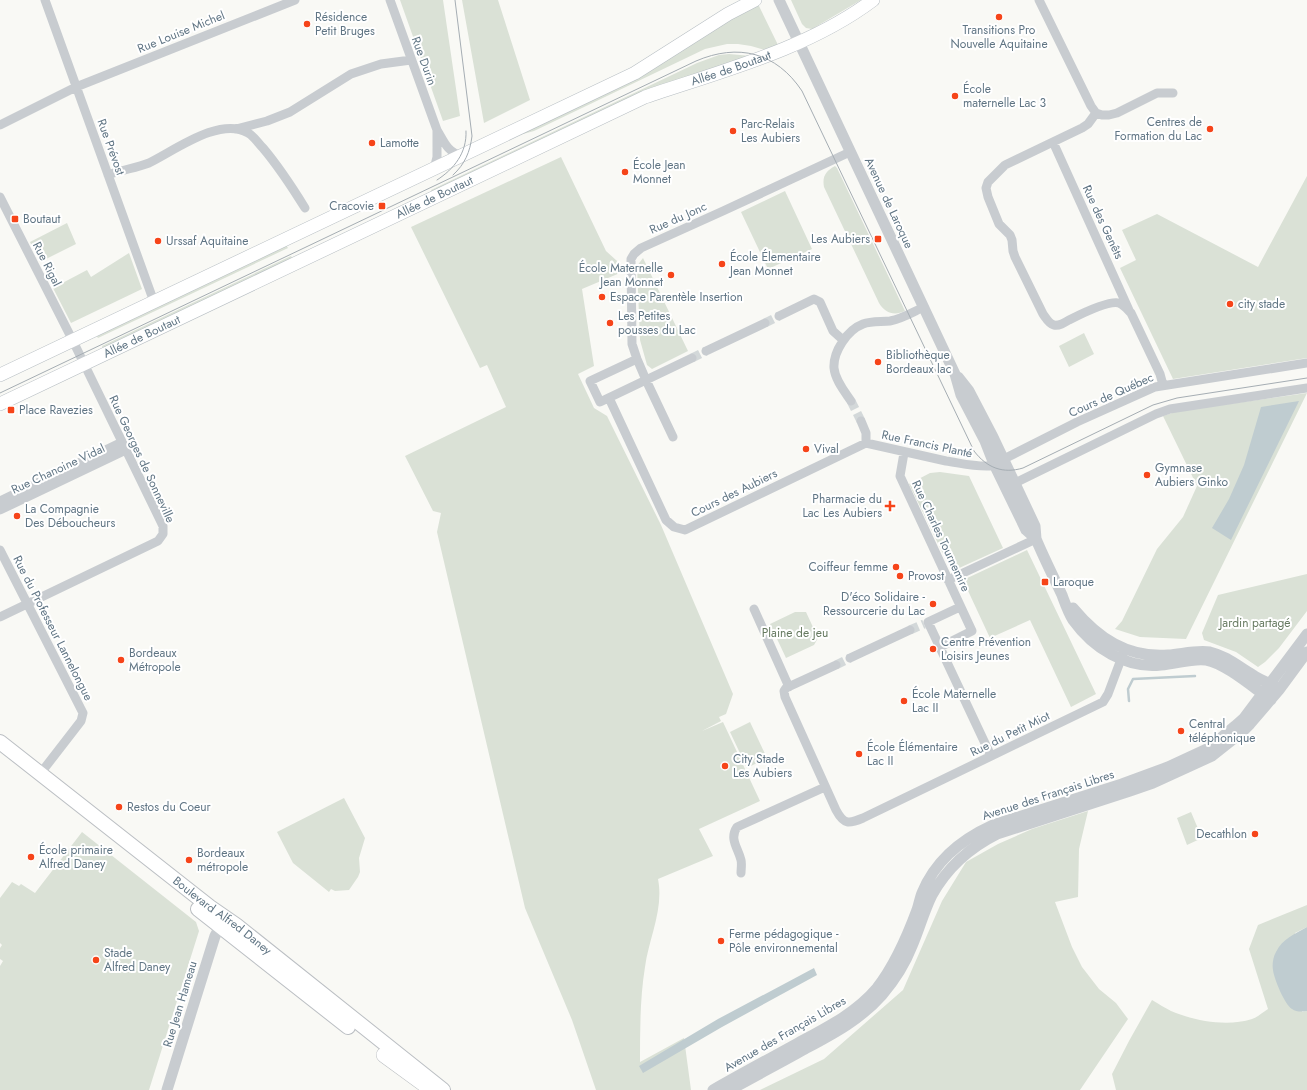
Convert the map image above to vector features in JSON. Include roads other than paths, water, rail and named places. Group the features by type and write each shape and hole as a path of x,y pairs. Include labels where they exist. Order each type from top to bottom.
{"highway":[{"path":"384,1055 432,1090"}],"main road":[{"path":"0,375 635,73 728,14 755,0"},
{"name":"Allée de Boutaut","path":"0,404 645,97 747,62 817,35 872,0"},
{"name":"Boulevard Alfred Daney","path":"0,742 215,911 236,925 443,1090"},
{"name":"Boulevard Alfred Daney","path":"0,753 384,1055 423,1090"}],"street":[{"name":"Rue Prévost","path":"45,0 154,302"},
{"name":"Rue Louise Michel","path":"0,125 76,87 295,0"},
{"name":"Rue Durin","path":"390,0 437,130 448,148 452,152 461,156"},
{"name":"Avenue de Laroque","path":"779,0 955,374 969,391 999,461 1015,484 1035,526 1036,539 1072,618 1084,633 1120,660 1147,666 1208,660 1228,670 1267,697"},
{"path":"1039,0 1091,106 1096,113 1102,115 1117,113 1157,92 1173,93"},
{"path":"108,175 148,163 209,132 222,129 235,129 267,121 290,112 351,74 381,64 411,60"},
{"path":"1096,113 1088,124 1082,128 1002,166 988,182 986,188 988,197 999,222 1010,235 1015,257 1047,321 1052,325 1058,325 1088,311 1112,303 1123,305 1131,313"},
{"path":"235,129 247,132 254,137 276,163 305,208"},
{"name":"Rue Durin","path":"434,169 438,153 437,130"},
{"name":"Rue des Genêts","path":"1053,142 1160,374 1163,385"},
{"name":"Rue du Jonc","path":"673,437 646,380 632,344 631,259 634,254 640,248 724,211 850,152"},
{"name":"Rue Rigal","path":"0,197 84,364"},
{"path":"778,316 814,299 820,302 832,331 843,340"},
{"path":"851,401 839,381 834,369 835,359 843,340 852,330 863,324 891,321 902,318 924,307"},
{"path":"706,351 765,323"},
{"path":"637,359 590,381 600,402 692,358"},
{"name":"Cours de Québec","path":"999,461 1077,422 1155,387 1307,363"},
{"name":"Rue Georges de Sonneville","path":"0,617 158,540 163,534 163,526 84,364"},
{"path":"1002,479 1009,483 1015,484 1156,414 1170,409 1307,388"},
{"name":"Cours des Aubiers","path":"609,398 666,520 674,528 685,530 866,443"},
{"name":"Rue Francis Planté","path":"861,422 866,433 866,443 904,453 974,466 982,466 999,461"},
{"name":"Rue Chanoine Vidal","path":"0,501 124,446"},
{"name":"Rue Chanoine Vidal","path":"0,510 124,446"},
{"name":"Rue Charles Tournemire","path":"904,453 900,476 972,631 940,647"},
{"name":"Avenue de Laroque","path":"999,461 1002,479 1026,530 1036,539"},
{"path":"948,580 1036,539"},
{"name":"Rue du Professeur Lannelongue","path":"0,550 83,713 80,721 40,774"},
{"name":"Avenue de Laroque","path":"1062,596 1090,627 1102,636 1125,649 1138,653 1157,655 1209,652 1222,656 1252,675 1270,683 1279,690"},
{"name":"Rue Charles Tournemire","path":"960,607 926,623 940,647 991,756"},
{"path":"754,609 789,687 836,665"},
{"path":"850,658 910,630"},
{"name":"Avenue des Français Libres","path":"730,1090 837,1031 866,1012 882,995 900,971 932,897 941,880 969,850 982,841 997,834 1130,792 1165,778 1212,756 1241,733 1267,697 1270,683 1307,634"},
{"name":"Rue du Petit Miot","path":"789,687 784,692 785,697 839,816 848,823 854,822 1103,702 1108,694 1125,649"},
{"name":"Avenue des Français Libres","path":"713,1090 849,1014 876,989 893,965 922,893 933,873 946,856 977,832 992,825 1140,778 1209,748 1267,697 1279,690 1307,652"},
{"path":"741,873 742,862 733,838 737,827 825,787"},
{"path":"215,911 218,916 220,927 233,929 288,971 310,984"},
{"name":"Rue Jean Hameau","path":"167,1090 215,936 220,927"}],"waterway":[{"path":"1129,701 1128,689 1133,679 1195,676"}],"tunnel":[{"path":"765,323 779,316"},
{"path":"692,358 706,351"},
{"path":"851,401 861,421"},
{"path":"910,630 924,624"},
{"path":"836,665 850,658"}],"tram line":[{"path":"453,175 461,167 466,157 472,136 455,0"},
{"path":"0,393 696,61 712,56 741,52 755,55 780,67 792,78 802,91 974,451 984,462 1002,470 1016,470 1153,405 1177,398 1307,378"},
{"path":"437,180 449,171 458,160 462,153 466,139 466,131"}],"place":[{"name":"Transitions Pro Nouvelle Aquitaine","path":"999,17"},
{"name":"Résidence Petit Bruges","path":"307,24"},
{"name":"École maternelle Lac 3","path":"955,96"},
{"name":"Centres de Formation du Lac","path":"1210,129"},
{"name":"Parc-Relais Les Aubiers","path":"733,131"},
{"name":"Lamotte","path":"372,143"},
{"name":"École Jean Monnet","path":"625,172"},
{"name":"Cracovie","path":"382,206"},
{"name":"Boutaut","path":"15,219"},
{"name":"Les Aubiers","path":"878,239"},
{"name":"Urssaf Aquitaine","path":"158,241"},
{"name":"École Élementaire Jean Monnet","path":"722,264"},
{"name":"École Maternelle Jean Monnet","path":"671,275"},
{"name":"Espace Parentèle Insertion","path":"602,297"},
{"name":"city stade","path":"1230,304"},
{"name":"Les Petites pousses du Lac","path":"610,323"},
{"name":"Bibliothèque Bordeaux lac","path":"878,362"},
{"name":"Place Ravezies","path":"11,410"},
{"name":"Vival","path":"806,449"},
{"name":"Gymnase Aubiers Ginko","path":"1147,475"},
{"name":"Pharmacie du Lac Les Aubiers","path":"890,506"},
{"name":"La Compagnie Des Déboucheurs","path":"17,516"},
{"name":"Coiffeur femme","path":"896,567"},
{"name":"Provost","path":"900,576"},
{"name":"Laroque","path":"1045,582"},
{"name":"D'éco Solidaire - Ressourcerie du Lac","path":"933,604"},
{"name":"Centre Prévention Loisirs Jeunes","path":"933,649"},
{"name":"Bordeaux Métropole","path":"121,660"},
{"name":"École Maternelle Lac II","path":"904,701"},
{"name":"Central téléphonique","path":"1181,731"},
{"name":"École Élémentaire Lac II","path":"859,754"},
{"name":"City Stade Les Aubiers","path":"725,766"},
{"name":"Restos du Coeur","path":"119,807"},
{"name":"Decathlon","path":"1255,834"},
{"name":"École primaire Alfred Daney","path":"31,857"},
{"name":"Bordeaux métropole","path":"189,860"},
{"name":"Ferme pédagogique - Pôle environnemental","path":"721,941"},
{"name":"Stade Alfred Daney","path":"96,960"}],"park label":[{"name":"Jardin partagé","path":"1255,623"},
{"name":"Plaine de jeu","path":"795,633"}]}
